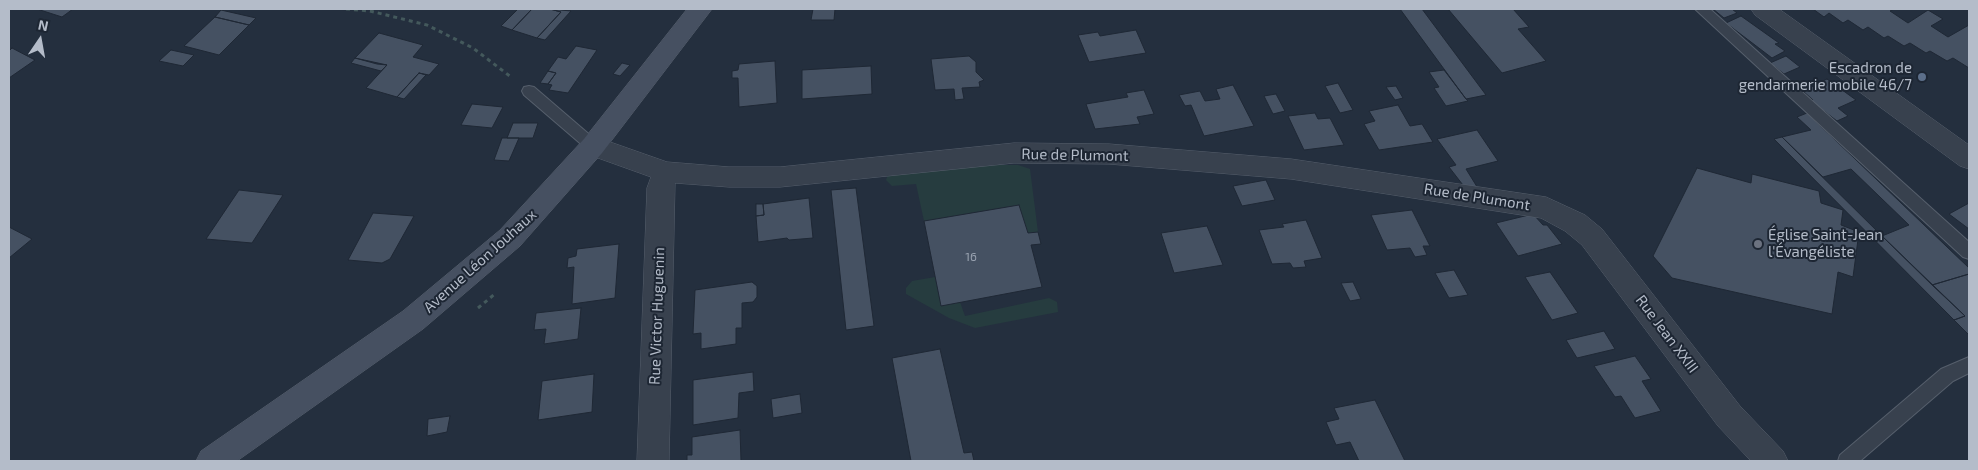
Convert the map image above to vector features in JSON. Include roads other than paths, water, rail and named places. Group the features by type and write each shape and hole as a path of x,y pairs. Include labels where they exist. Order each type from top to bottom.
{"main road":[{"name":"Avenue Léon Jouhaux","path":"212,461 367,355 465,278 516,231 593,146 699,9"}],"street":[{"path":"1763,9 1969,159"},
{"name":"Rue de Plumont","path":"593,146 666,172 729,177 780,177 872,170 941,159 1045,152 1203,160 1292,169 1533,206 1558,213"},
{"name":"Rue Victor Huguenin","path":"653,461 660,188 666,172"},
{"name":"Rue Jean XXIII","path":"1558,213 1575,223 1597,243 1729,416 1772,461"}],"lane":[{"path":"1702,9 1969,252"},
{"path":"529,91 593,146"},
{"path":"1847,461 1947,375 1969,365"}],"place":[{"name":"Escadron de gendarmerie mobile 46/7","path":"1922,77"},
{"name":"Église Saint-Jean l'Évangéliste","path":"1758,244"}]}
